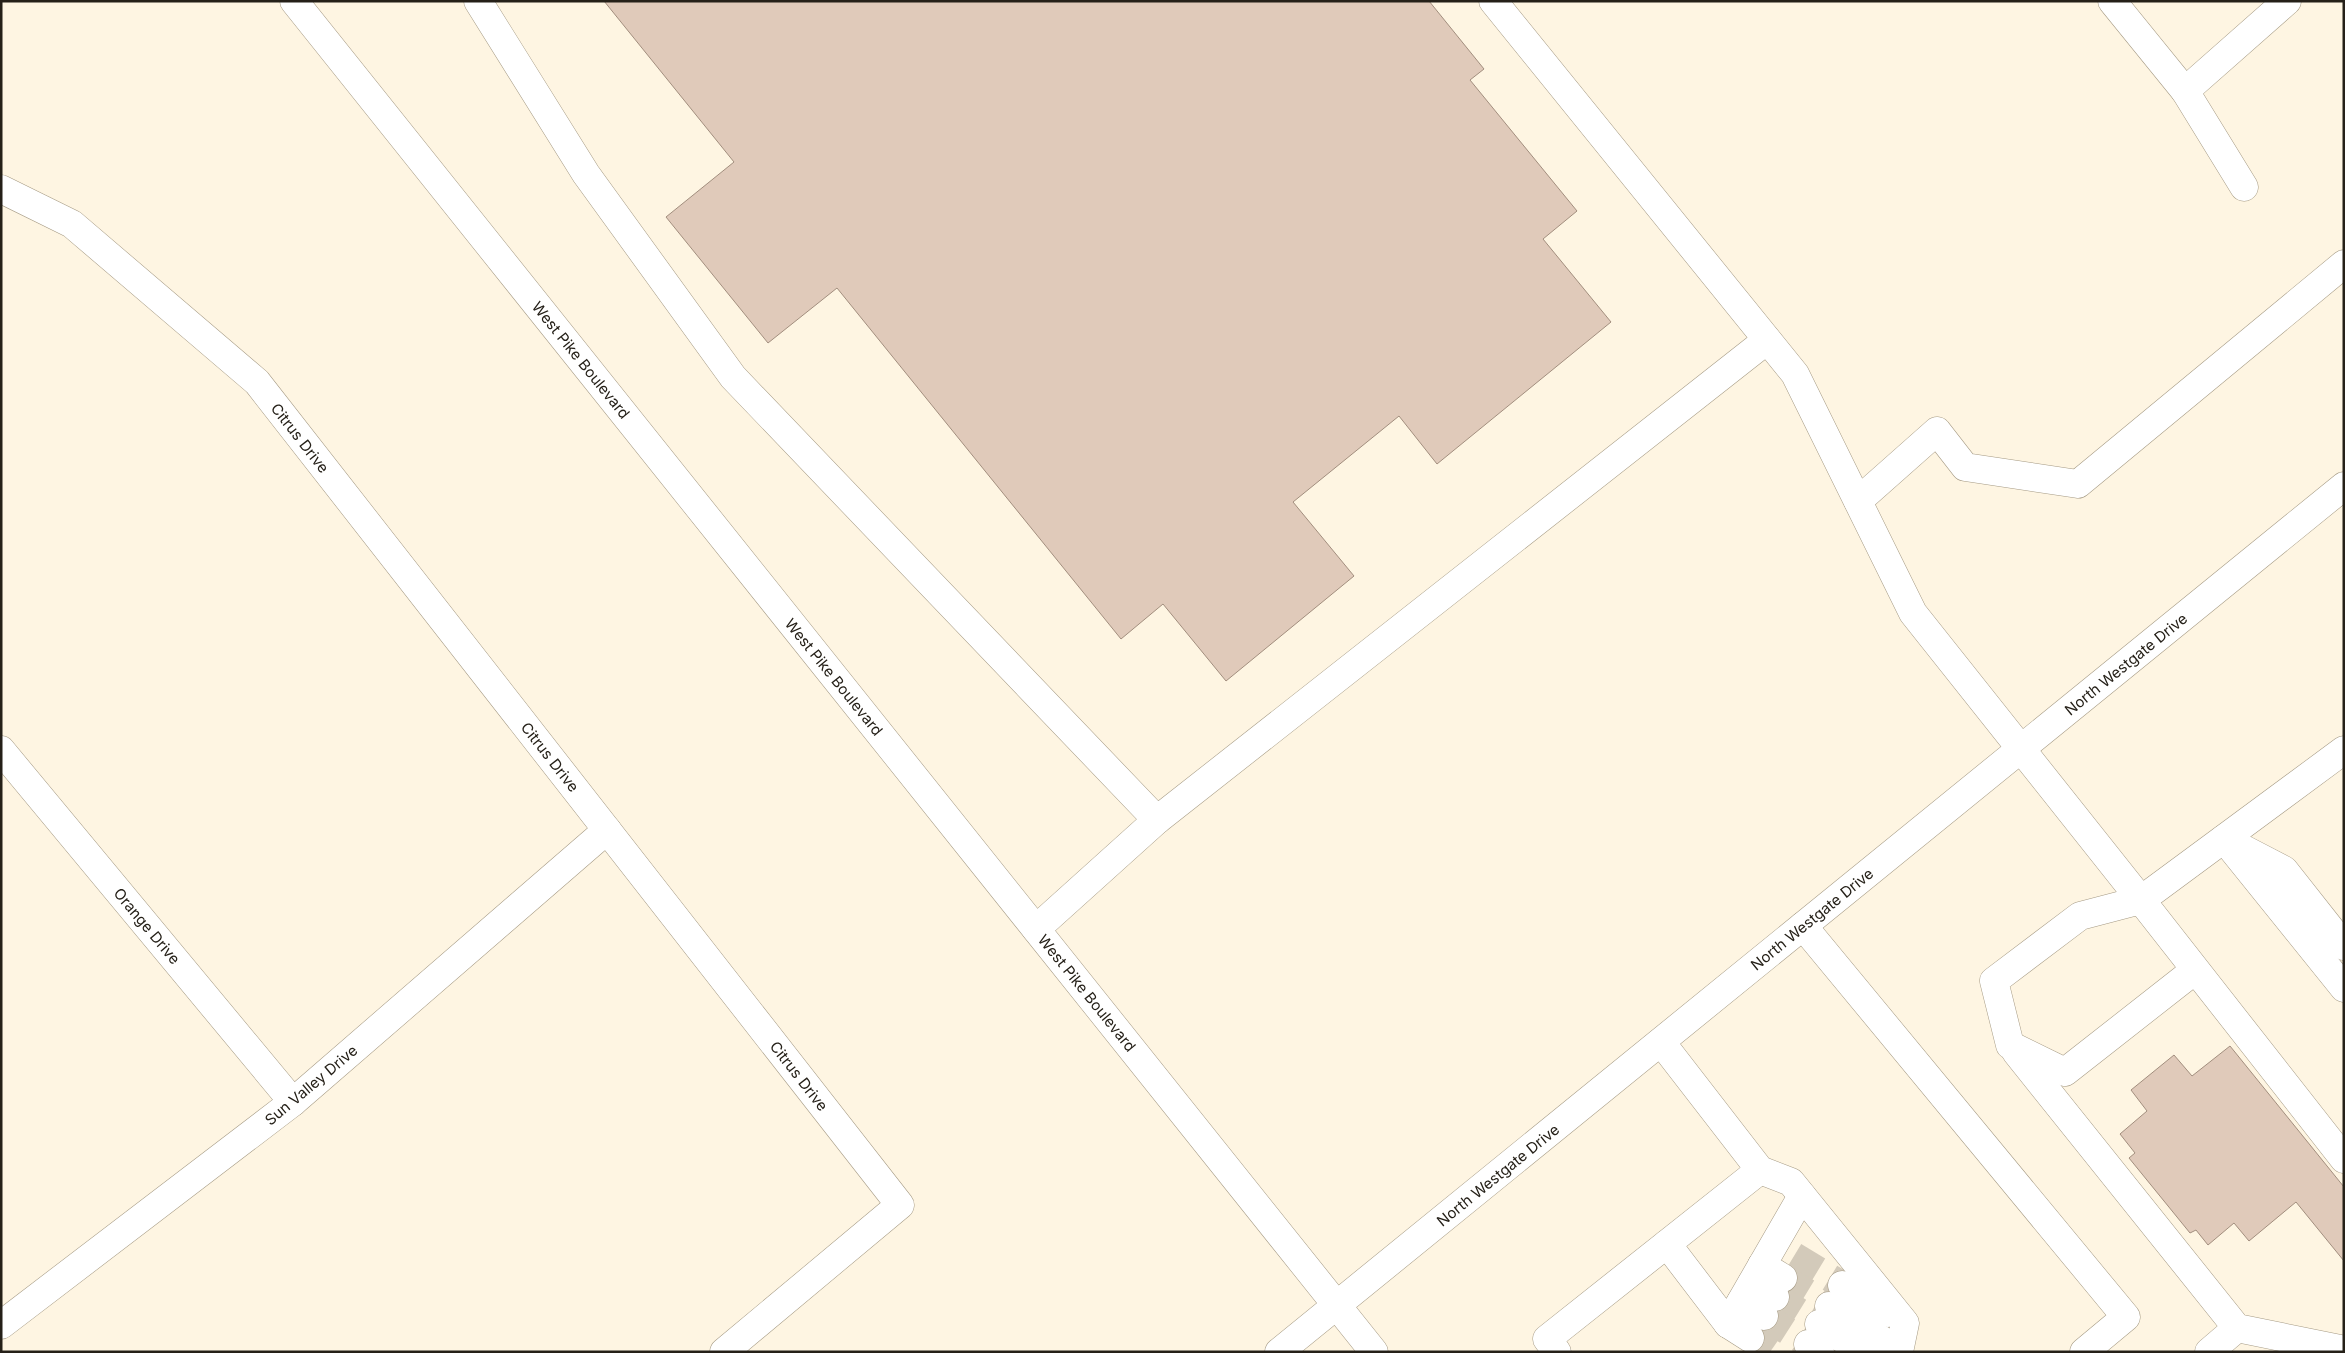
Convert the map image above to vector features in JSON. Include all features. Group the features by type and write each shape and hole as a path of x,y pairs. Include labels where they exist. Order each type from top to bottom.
{"street":[{"name":"West Pike Boulevard","path":"294,1 1374,1352"},
{"path":"478,1 586,174 733,377 1157,820"},
{"path":"1493,1 1795,374 1913,613 2344,1159"},
{"path":"2112,1 2184,91 2244,188"},
{"path":"2184,91 2287,1"},
{"name":"Citrus Drive","path":"1,189 72,224 257,382 900,1205 724,1352"},
{"path":"1858,501 1937,431 1965,467 2078,484 2344,264"},
{"path":"1036,929 1157,820 1767,340"},
{"name":"North Westgate Drive","path":"1280,1352 2344,486"},
{"name":"Orange Drive","path":"1,750 293,1102"},
{"path":"2340,1349 2237,1328 2010,1045 1994,980 2080,916 2141,900 2344,750"},
{"name":"Sun Valley Drive","path":"1,1325 293,1102 607,830"},
{"path":"2224,839 2284,870 2344,946"},
{"path":"2224,839 2344,988"},
{"path":"1803,926 2126,1317 2084,1352"},
{"path":"2010,1045 2064,1072 2195,970"},
{"path":"1661,1042 1760,1170 1791,1182 1905,1323"},
{"path":"1557,1352 1547,1339 1760,1170"},
{"path":"1667,1244 1762,1290 1802,1196"},
{"path":"1824,1322 1905,1323"},
{"path":"1824,1322 1899,1351 1905,1323"},
{"path":"1824,1322 1864,1352"},
{"path":"2209,1352 2237,1328"}],"building":[{"path":"604,1 1429,1 1484,69 1470,80 1577,211 1543,239 1611,322 1437,464 1399,416 1293,502 1354,576 1226,681 1163,604 1121,639 837,288 768,343 666,217 734,162"},
{"path":"2230,1046 2344,1187 2344,1261 2296,1202 2249,1241 2234,1223 2208,1245 2196,1230 2190,1233 2129,1158 2135,1153 2120,1134 2147,1111 2131,1090 2174,1055 2192,1076"}],"tunnel":[{"path":"1794,1256 1842,1285"},
{"path":"1783,1278 1829,1306"},
{"path":"1775,1297 1819,1324"},
{"path":"1764,1316 1808,1344"},
{"path":"1750,1338 1770,1352"}]}
